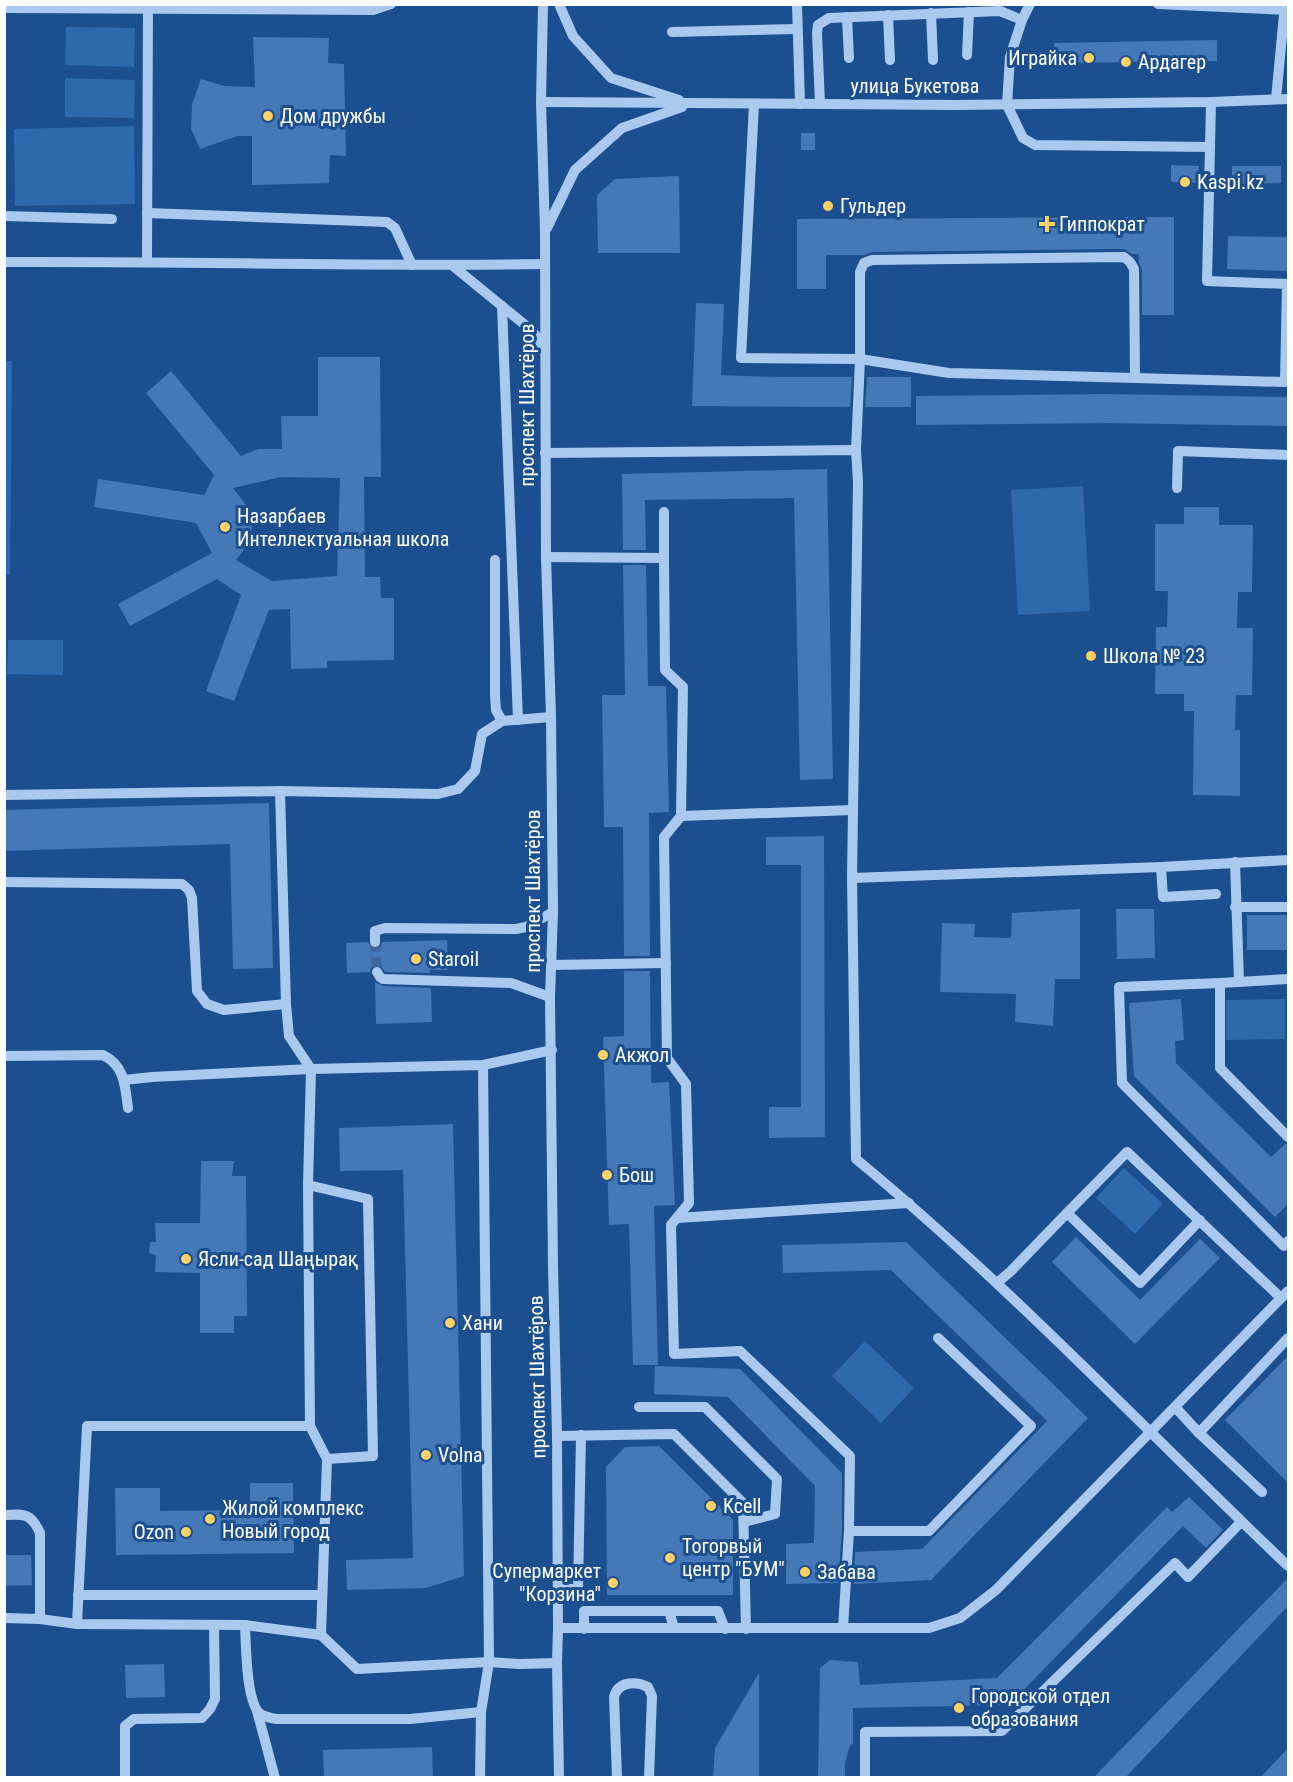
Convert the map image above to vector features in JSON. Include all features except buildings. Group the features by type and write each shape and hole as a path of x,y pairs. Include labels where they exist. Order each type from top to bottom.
{"street":[{"path":"4,8 373,10 391,4"},
{"name":"проспект Шахтёров","path":"543,4 545,453 551,717 553,912 550,997 557,1436 559,1778"},
{"path":"559,4 573,36 612,78 691,104"},
{"path":"797,4 800,104"},
{"path":"1030,4 1022,20 1010,57 1007,105 1023,138 1035,145 1210,147"},
{"path":"1158,4 1286,8 1276,99"},
{"path":"147,262 148,7"},
{"path":"820,104 817,33 818,25 829,18 1000,10 1022,20"},
{"path":"967,55 969,12"},
{"path":"931,13 933,60"},
{"path":"888,15 890,60"},
{"path":"847,17 849,58"},
{"path":"672,32 797,29"},
{"name":"улица Букетова","path":"542,102 1007,105 1288,99"},
{"path":"754,104 741,358 860,359 949,373 1285,382 1287,284 1207,281 1210,102"},
{"path":"545,231 575,170 622,128 691,104"},
{"path":"147,213 387,222 395,228 412,265"},
{"path":"4,216 112,219"},
{"path":"1135,378 1134,269 1124,257 872,260 864,263 860,272 852,810 856,1159 909,1203 997,1283 1288,1566"},
{"path":"4,262 453,266 545,264"},
{"path":"453,266 530,329 539,339 546,358"},
{"path":"502,306 518,720"},
{"path":"545,453 856,450"},
{"path":"1177,488 1178,451 1288,455"},
{"path":"664,512 665,670 682,687 681,816 664,837 667,1058 686,1084 689,1203 671,1225 674,1354 740,1351 850,1456 849,1531 843,1628"},
{"path":"546,557 663,558"},
{"path":"495,560 495,696 496,710 502,721"},
{"path":"4,795 280,791 438,794 458,789 475,771 482,734 502,721 551,717"},
{"path":"280,791 286,1004 289,1036 311,1069 308,1185 310,1426 327,1459 321,1635"},
{"path":"681,816 852,810"},
{"path":"852,878 1288,860"},
{"path":"1234,862 1239,982"},
{"path":"1161,867 1163,897 1216,894"},
{"path":"4,882 182,884 192,898 197,992 207,1004 224,1010 286,1004"},
{"path":"1235,907 1288,907"},
{"path":"375,942 375,931 385,928 516,929 526,927 553,912"},
{"path":"552,964 666,963"},
{"path":"377,972 383,979 511,983 550,997"},
{"path":"1288,979 1119,987 1122,1083 1284,1246 1288,1241"},
{"path":"1220,983 1220,1068 1288,1134"},
{"path":"124,1080 311,1069 483,1065 552,1050"},
{"path":"4,1056 103,1055 114,1061 124,1080 128,1108"},
{"path":"480,1778 481,1712 489,1662 483,1065"},
{"path":"558,1628 929,1628 960,1618 996,1590 1285,1295 1127,1152 997,1283"},
{"path":"308,1185 368,1199 373,1456 327,1459"},
{"path":"677,1218 909,1203"},
{"path":"1067,1214 1140,1283 1200,1220"},
{"path":"849,1531 929,1531 1031,1426 938,1338"},
{"path":"1199,1433 1288,1338"},
{"path":"639,1407 705,1407 777,1479 775,1514 744,1522"},
{"path":"1175,1407 1199,1433 1262,1492"},
{"path":"77,1624 87,1426 310,1426"},
{"path":"557,1436 674,1434 743,1503 746,1629"},
{"path":"558,1588 578,1589 581,1435"},
{"path":"4,1515 24,1514 34,1521 40,1533 40,1619"},
{"path":"865,1778 865,1732 1002,1731 1175,1563 1188,1577 1241,1522"},
{"path":"78,1595 322,1595"},
{"path":"584,1629 584,1611 718,1611 725,1629"},
{"path":"669,1611 674,1628"},
{"path":"4,1618 40,1619 77,1624 245,1625 321,1635 357,1669 489,1662 557,1663"},
{"path":"126,1778 125,1726 134,1719 202,1718 210,1709 215,1699 214,1625"},
{"path":"245,1625 250,1694 275,1778"},
{"path":"617,1778 615,1692 628,1683 640,1683 648,1687 652,1696 649,1778"},
{"path":"257,1712 276,1719 410,1719 481,1712"}],"shaded area":[{"path":"66,27 135,28 134,67 65,65"},
{"path":"65,78 135,80 134,118 65,117"},
{"path":"134,126 135,204 15,206 14,129"},
{"path":"5,361 12,361 10,575 4,575"},
{"path":"1083,486 1090,611 1018,615 1011,490"},
{"path":"8,640 63,640 63,675 7,674"},
{"path":"1285,999 1285,1039 1226,1040 1226,1000"},
{"path":"1124,1168 1163,1204 1135,1234 1096,1198"},
{"path":"865,1341 914,1388 881,1423 832,1376"}],"tunnel":[{"path":"375,942 377,972"}],"place":[{"name":"Играйка","path":"1089,58"},
{"name":"Ардагер","path":"1126,62"},
{"name":"Дом дружбы","path":"268,116"},
{"name":"Kaspi.kz","path":"1185,182"},
{"name":"Гульдер","path":"828,206"},
{"name":"Гиппократ","path":"1047,224"},
{"name":"Назарбаев Интеллектуальная школа","path":"225,527"},
{"name":"Школа № 23","path":"1091,656"},
{"name":"Staroil","path":"416,959"},
{"name":"Акжол","path":"603,1055"},
{"name":"Бош","path":"607,1175"},
{"name":"Ясли-сад Шаңырақ","path":"186,1259"},
{"name":"Хани","path":"450,1323"},
{"name":"Volna","path":"426,1455"},
{"name":"Kcell","path":"711,1506"},
{"name":"Жилой комплекс Новый город","path":"210,1519"},
{"name":"Ozon","path":"186,1532"},
{"name":"Тогорвый центр \"БУМ\"","path":"670,1558"},
{"name":"Забава","path":"805,1572"},
{"name":"Супермаркет \"Корзина\"","path":"613,1583"},
{"name":"Городской отдел образования","path":"959,1708"}]}
